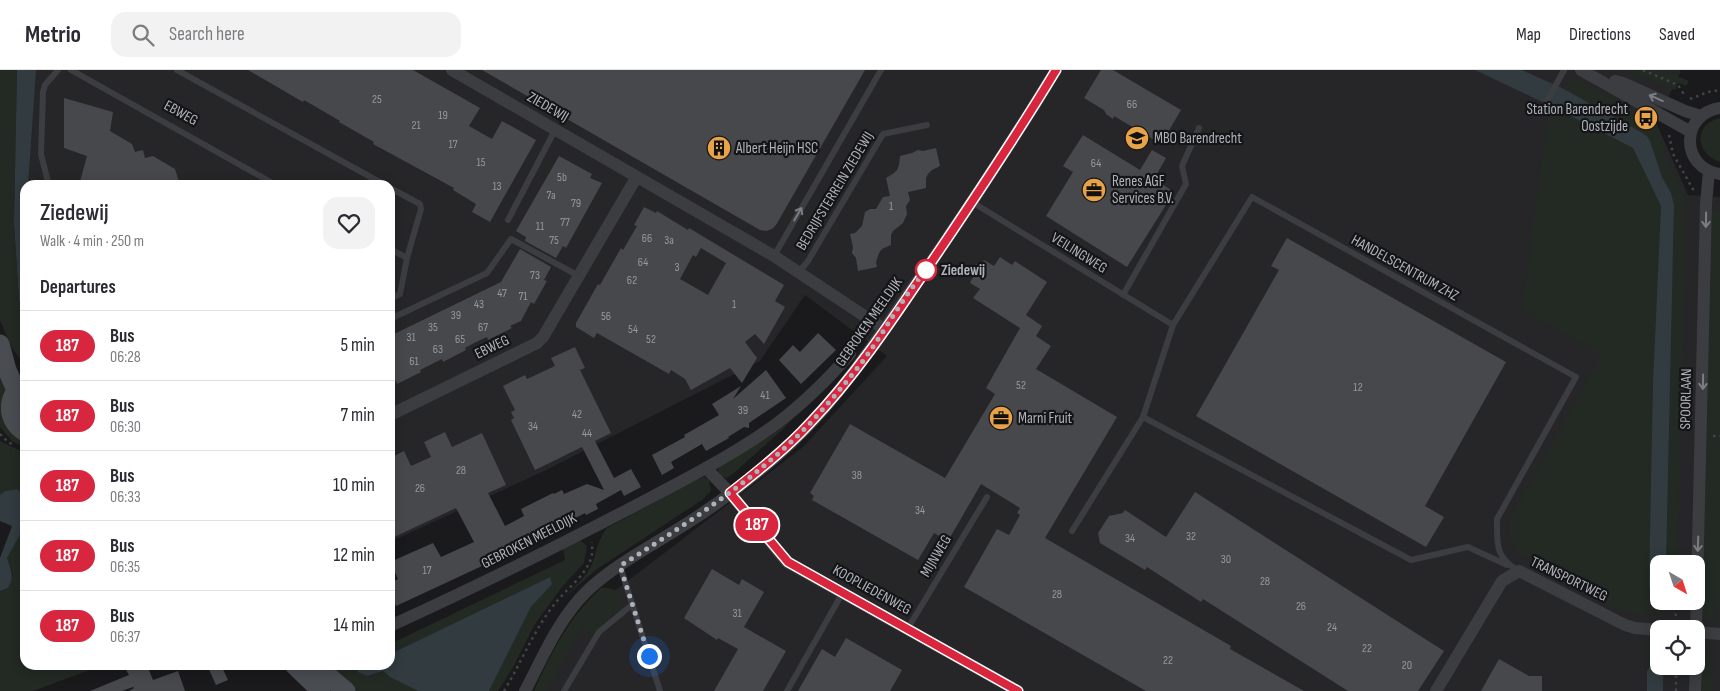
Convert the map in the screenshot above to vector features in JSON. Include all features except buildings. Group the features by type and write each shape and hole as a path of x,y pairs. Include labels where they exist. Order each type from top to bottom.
{"main road":[{"path":"1,346 7,370 20,380"},
{"path":"20,385 12,396 10,412 20,428"},
{"path":"300,670 323,688 346,691"},
{"path":"317,670 323,688"}],"street":[{"name":"ZIEDEWIJ","path":"452,70 774,256 884,329"},
{"name":"GEBROKEN MEELDIJK","path":"525,691 559,626 586,592 620,566 692,520 761,469 811,422 853,374 972,202 1056,70"},
{"path":"1587,73 1623,83 1685,111 1701,116"},
{"path":"1587,73 1691,132"},
{"path":"1714,172 1702,167 1693,155 1690,147 1691,132 1694,123 1701,116 1709,110 1720,108"},
{"name":"SPOORLAAN","path":"1696,620 1706,204 1714,172"},
{"name":"EBWEG","path":"395,414 537,343 543,337 636,178"},
{"name":"GEBROKEN MEELDIJK","path":"395,624 458,595 583,533 706,468 745,445 776,424 828,378 850,354"},
{"path":"706,468 730,493"},
{"name":"KOOPLIEDENWEG","path":"730,493 788,562 1018,691"},
{"name":"TRANSPORTWEG","path":"1436,691 1502,581 1519,571 1625,625 1650,629"},
{"path":"1705,632 1720,634"},
{"path":"1695,691 1696,675"}],"lane":[{"path":"48,180 41,154 43,92 45,85 58,70"},
{"name":"EBWEG","path":"71,70 267,180"},
{"path":"177,70 377,180"},
{"path":"774,256 880,70"},
{"path":"1544,107 1564,71"},
{"name":"BEDRIJFSTERREIN ZIEDEWIJ","path":"798,272 808,261 884,134 927,125"},
{"path":"1123,295 1186,184 1182,166 1199,128"},
{"path":"508,220 555,130"},
{"path":"395,191 420,204 421,209 407,258 400,294 395,296"},
{"name":"HANDELSCENTRUM ZHZ","path":"1072,531 1142,417 1173,325 1252,197 1576,377 1497,519 1497,546 1507,565"},
{"name":"VEILINGWEG","path":"972,202 1173,325"},
{"path":"395,317 487,273 511,239 579,276"},
{"path":"395,252 407,258"},
{"path":"1142,417 1411,560 1468,547 1519,571"},
{"name":"MIJNWEG","path":"908,628 987,496"},
{"path":"620,566 660,691"},
{"path":"787,691 843,592"},
{"path":"564,691 599,632 632,604"}],"path":[{"path":"1644,70 1678,85 1683,93 1681,95"},
{"path":"1676,675 1676,691"}],"shaded area":[{"path":"0,70 17,70 14,222 20,304 20,358 12,348 0,320"},
{"path":"17,70 36,70 28,180 20,180 20,304 14,222"},
{"path":"29,70 1679,70 1681,71 1656,122 1688,195 1720,197 1720,691 542,691 591,609 803,447 887,356 805,295 760,361 544,471 395,540 395,180 24,180"},
{"path":"1475,70 1522,70 1564,89 1647,136 1662,177 1671,193 1674,205 1666,555 1650,555 1650,590 1649,587 1653,383 1661,206 1633,148"},
{"path":"1624,70 1662,70 1689,81 1686,86 1678,83 1675,90"},
{"path":"1574,78 1616,100 1614,104 1658,127 1669,164 1686,192 1678,555 1666,555 1674,206 1671,193 1662,177 1647,136 1564,89 1568,82"},
{"path":"1553,107 1633,148 1661,206 1653,383 1650,610 1668,610 1665,614 1634,614 1616,609 1523,556 1513,543 1510,535 1510,519 1602,355 1522,309 1548,114"},
{"path":"1720,118 1720,162 1706,153 1700,139 1705,126 1711,121"},
{"path":"1712,210 1720,210 1720,605 1712,619 1708,621 1702,615 1702,610 1705,610 1705,555 1703,555"},
{"path":"0,366 20,424 20,445 12,441 0,427"},
{"path":"824,385 782,430 735,472 727,478 720,474 718,468"},
{"path":"0,441 20,451 20,491 17,489 5,491 0,495"},
{"path":"704,477 709,480 711,491 702,500 597,569 565,597 590,568 607,528"},
{"path":"17,489 20,491 20,535 7,558 12,573 11,580 8,588 0,591 0,558 12,526 0,521 0,495 5,491"},
{"path":"20,535 20,670 90,670 33,691 0,691 0,591 8,588 13,574 7,558"},
{"path":"580,540 587,546 584,563 562,587 535,624 512,669 498,691 489,691 531,607 551,584 550,577 395,652 395,642 565,560 563,549"},
{"path":"550,577 552,584 531,607 489,691 418,691 390,677 383,671 367,676 358,672 358,670 395,670 395,652"},
{"path":"601,588 619,591 625,618 623,620 615,611 591,636 583,627 546,691 534,691 562,636 579,612"},
{"path":"1645,642 1650,643 1650,667 1647,671"},
{"path":"1705,646 1711,656 1713,691 1700,691 1700,675 1705,675"},
{"path":"1650,667 1650,675 1663,675 1663,691 1647,691 1647,671"},
{"path":"333,670 359,670 367,676 383,671 390,677 418,691 355,691"}],"bus line":[{"name":"187","path":"1018,691 788,562 730,493 791,443 853,374 972,202 1056,70"}],"place":[{"name":"Station Barendrecht Oostzijde","path":"1646,118"},
{"name":"MBO Barendrecht","path":"1137,138"},
{"name":"Albert Heijn HSC","path":"719,148"},
{"name":"Renes AGF Services B.V.","path":"1094,190"},
{"name":"Ziedewij","path":"926,270"},
{"name":"Marni Fruit","path":"1001,418"}],"route":[{"path":"649,656 620,566 730,493 791,443 853,374 926,270"}]}
